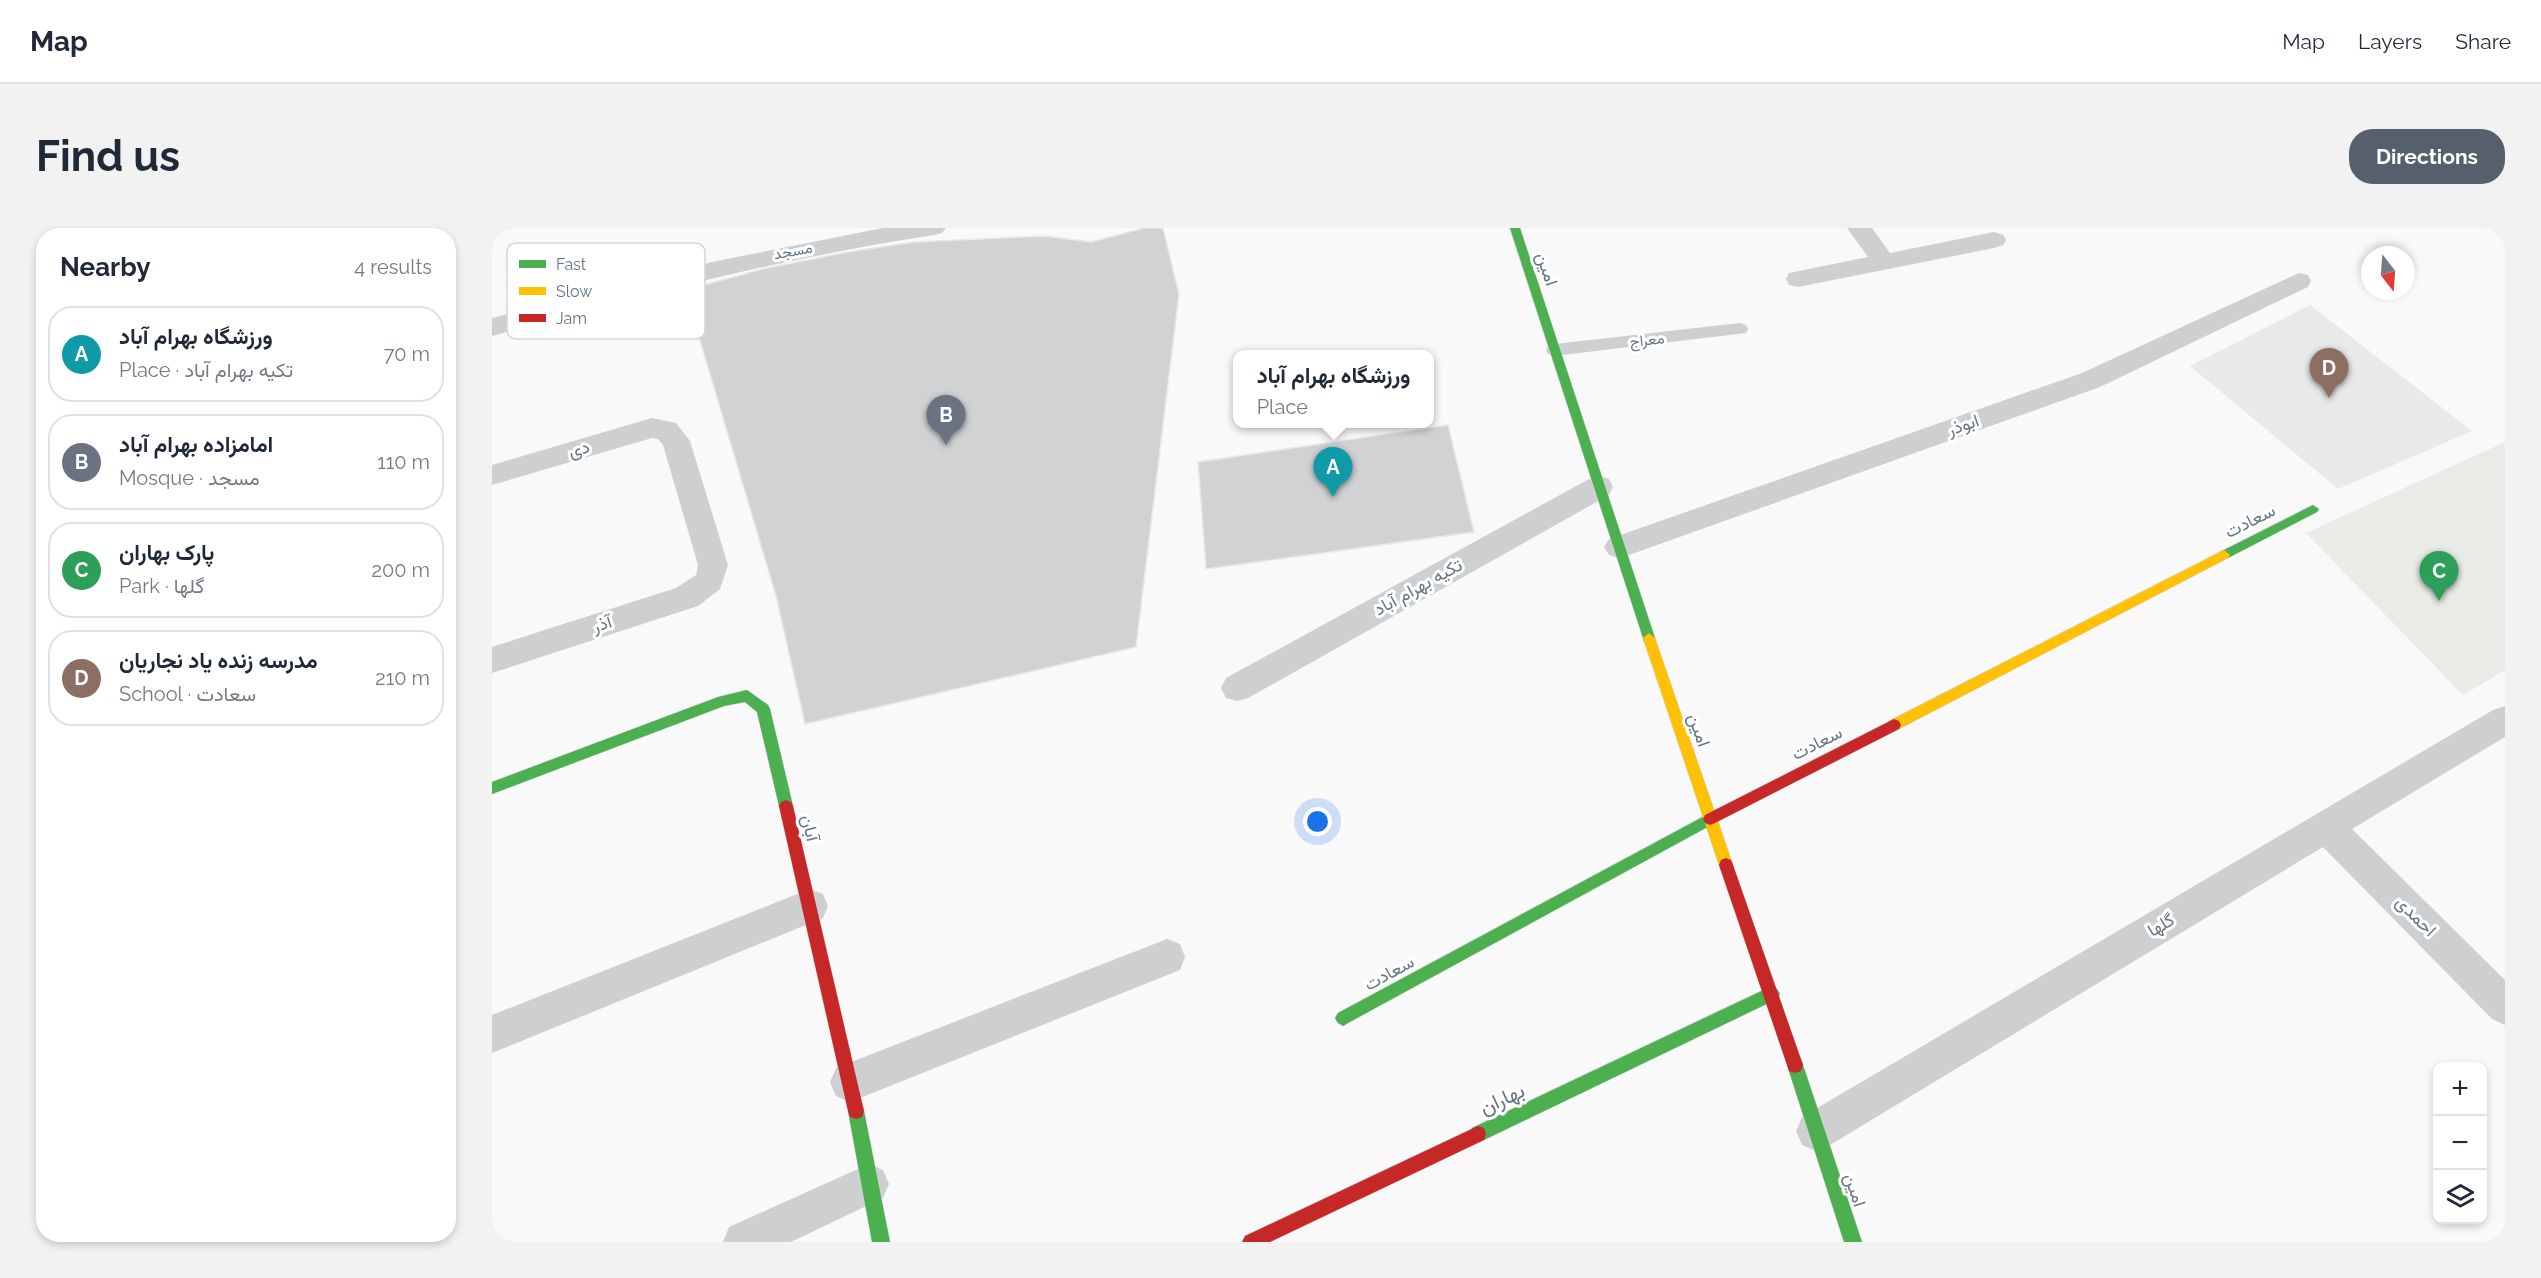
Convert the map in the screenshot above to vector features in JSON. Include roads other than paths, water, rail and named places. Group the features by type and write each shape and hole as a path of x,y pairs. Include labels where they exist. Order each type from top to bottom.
{"street":[{"name":"مسجد","path":"705,270 779,253 934,228"},
{"name":"امین","path":"1515,228 1599,487 1710,819 1772,994 1853,1242"},
{"path":"1859,228 1883,260"},
{"path":"1798,279 1883,260 1994,240"},
{"name":"ابوذر","path":"1619,547 2091,380 2298,281"},
{"name":"مسجد","path":"492,327 507,323"},
{"name":"دی","path":"492,475 652,428 666,430 676,441 713,565 709,581"},
{"name":"تکیه بهرام آباد","path":"1237,688 1599,487"},
{"name":"سعادت","path":"1343,1018 1710,819 2313,508"},
{"name":"آذر","path":"492,660 687,597 709,581"},
{"name":"آبان","path":"492,788 723,700 747,696 763,709 850,1082 881,1242"},
{"name":"گلها","path":"1816,1131 2505,720"},
{"name":"احمدی","path":"2326,827 2505,1006"},
{"path":"492,1034 810,906"},
{"path":"850,1082 1167,957"},
{"name":"بهاران","path":"1251,1242 1772,994"},
{"path":"744,1242 869,1184"}],"lane":[{"name":"معراج","path":"1554,350 1740,329"}],"place":[{"name":"مدرسه زنده یاد نجاریان","path":"2329,398"},
{"name":"امامزاده بهرام آباد","path":"946,445"},
{"name":"ورزشگاه بهرام آباد","path":"1333,497"},
{"name":"پارک بهاران","path":"2439,601"}]}
